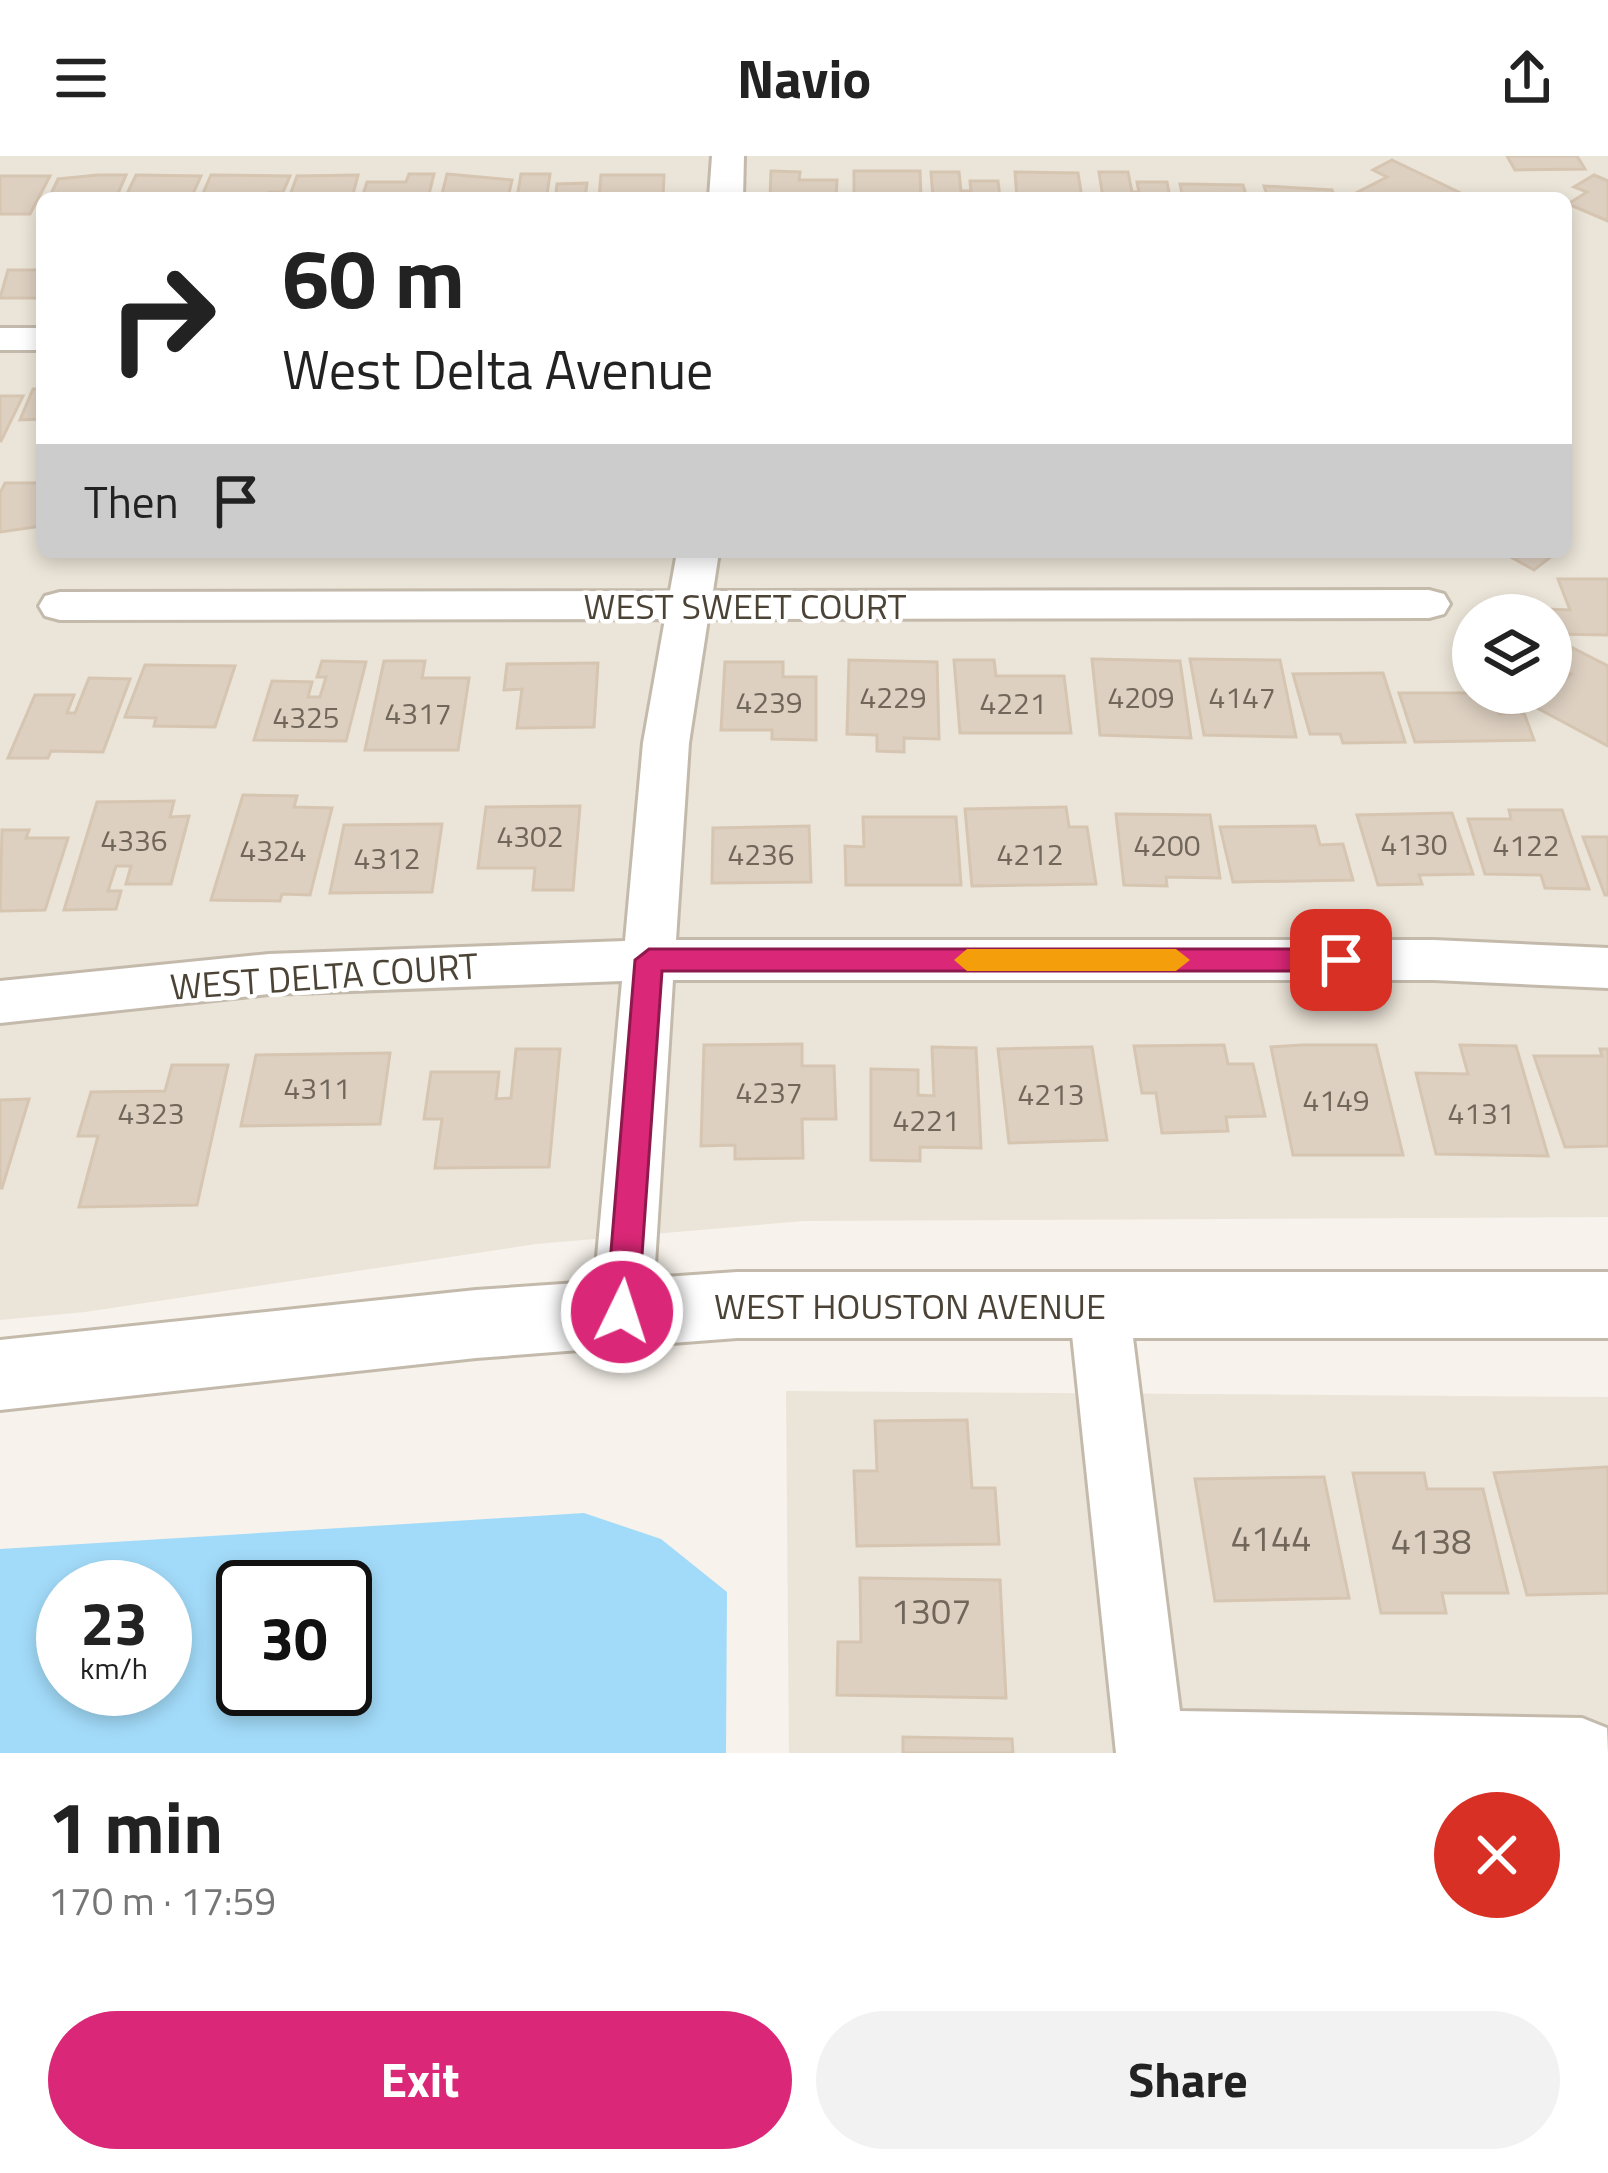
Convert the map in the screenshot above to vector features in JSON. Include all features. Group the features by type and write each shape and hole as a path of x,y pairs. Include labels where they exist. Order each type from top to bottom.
{"street":[{"path":"726,192 728,156"},
{"path":"0,339 36,339"},
{"path":"622,1312 666,743 697,558"},
{"name":"WEST SWEET COURT","path":"60,606 1429,604"},
{"name":"WEST DELTA COURT","path":"0,1002 269,974 649,960 1434,960 1608,968"},
{"name":"WEST HOUSTON AVENUE","path":"0,1375 622,1312 828,1303 1608,1305"},
{"path":"1099,1306 1151,1749 1582,1753"}],"shaded area":[{"path":"0,156 1608,156 1608,1217 804,1221 536,1244 85,1312 0,1320"},
{"path":"786,1391 1608,1397 1608,1753 789,1753"}],"water":[{"path":"584,1513 661,1539 727,1592 726,1753 0,1753 0,1549"}],"building":[{"path":"1507,156 1577,156 1585,169 1515,170"},
{"path":"1392,160 1459,192 1358,192 1387,177 1373,170"},
{"path":"771,171 800,172 799,180 837,180 836,192 770,192"},
{"path":"854,171 920,171 921,192 854,192"},
{"path":"931,172 959,172 961,191 971,191 970,181 998,181 999,192 933,192"},
{"path":"1015,172 1078,173 1081,192 1017,192"},
{"path":"1099,172 1128,172 1132,192 1102,192"},
{"path":"409,174 434,174 430,192 364,192 367,182 406,182"},
{"path":"447,174 512,180 509,192 442,192"},
{"path":"521,174 550,174 547,192 518,192"},
{"path":"126,175 119,192 52,192 58,179"},
{"path":"136,175 201,176 194,192 128,192"},
{"path":"211,175 290,176 283,192 204,192"},
{"path":"358,175 354,192 291,192 297,176"},
{"path":"601,175 664,175 663,192 600,192"},
{"path":"1594,175 1608,181 1608,221 1572,206 1587,192 1574,187"},
{"path":"0,176 50,176 42,192 36,192 30,214 0,214"},
{"path":"1137,182 1167,182 1169,192 1139,192"},
{"path":"587,183 586,192 556,192 557,184"},
{"path":"1180,184 1243,185 1245,192 1182,192"},
{"path":"1264,186 1333,192 1266,192"},
{"path":"8,270 36,270 36,298 0,298"},
{"path":"33,389 36,389 36,419 20,420"},
{"path":"0,396 23,396 1,441 0,441"},
{"path":"5,483 36,483 36,527 0,532 0,493"},
{"path":"1513,558 1549,558 1534,570"},
{"path":"1558,579 1608,579 1608,635 1572,634 1572,594 1564,594"},
{"path":"1572,648 1608,666 1608,746 1548,714 1572,714"},
{"path":"1092,659 1180,661 1191,738 1100,735"},
{"path":"1190,659 1280,660 1296,737 1204,735"},
{"path":"849,660 937,662 939,739 904,738 904,752 877,751 877,735 847,734"},
{"path":"954,660 994,660 996,676 1064,676 1071,733 960,733"},
{"path":"322,661 366,662 346,741 254,740 272,681 312,682 308,697 320,697 326,677 317,677"},
{"path":"384,661 425,661 422,678 469,678 458,750 365,750"},
{"path":"725,662 783,662 783,677 816,677 816,740 772,739 772,730 721,730"},
{"path":"598,663 594,727 517,728 522,689 504,690 507,664"},
{"path":"145,665 235,666 215,727 154,726 156,718 125,717"},
{"path":"1383,673 1405,742 1343,743 1340,734 1310,734 1293,674"},
{"path":"89,678 130,679 103,752 51,751 48,758 8,758 35,695 74,695 67,713 75,713"},
{"path":"1399,693 1452,693 1452,714 1524,714 1534,740 1415,742"},
{"path":"243,795 297,796 294,807 332,808 310,895 282,894 280,901 211,900"},
{"path":"174,801 170,817 189,816 171,884 126,884 131,866 116,866 108,891 121,891 116,909 64,910 97,802"},
{"path":"580,806 573,890 533,890 535,868 478,868 486,807"},
{"path":"1066,807 1069,827 1087,827 1096,884 972,886 965,809"},
{"path":"1509,810 1562,810 1589,889 1545,888 1541,875 1485,874 1468,819 1511,819"},
{"path":"1452,813 1473,874 1419,875 1422,884 1378,885 1357,815"},
{"path":"1116,814 1210,815 1220,878 1166,877 1167,886 1124,885"},
{"path":"863,817 956,817 961,885 846,885 845,846 864,847"},
{"path":"442,824 432,892 330,893 344,825"},
{"path":"809,826 811,882 712,883 713,828"},
{"path":"1315,826 1320,845 1343,844 1353,880 1233,882 1220,827"},
{"path":"2,830 29,830 26,838 68,838 45,910 0,911"},
{"path":"1583,837 1608,837 1608,895 1605,895"},
{"path":"802,1044 802,1066 834,1066 836,1119 802,1119 803,1158 735,1159 735,1145 701,1146 704,1045"},
{"path":"1224,1045 1228,1064 1253,1064 1265,1116 1226,1117 1228,1131 1162,1133 1156,1093 1142,1093 1134,1046"},
{"path":"1376,1045 1403,1155 1293,1155 1271,1047"},
{"path":"1460,1045 1516,1046 1548,1156 1436,1154 1416,1073 1468,1074"},
{"path":"932,1047 976,1048 981,1148 920,1147 920,1161 871,1160 871,1069 918,1070 918,1095 934,1096"},
{"path":"1092,1047 1107,1140 1009,1143 998,1049"},
{"path":"516,1049 560,1049 549,1167 435,1168 442,1119 424,1119 431,1072 499,1072 496,1099 511,1098"},
{"path":"1600,1049 1608,1049 1608,1146 1565,1147 1534,1056 1602,1056"},
{"path":"390,1053 380,1124 241,1126 256,1055"},
{"path":"172,1065 228,1065 197,1205 79,1207 98,1136 78,1136 91,1092 165,1091"},
{"path":"29,1099 2,1188 0,1188 0,1100"},
{"path":"967,1420 972,1488 995,1488 999,1544 857,1546 854,1471 877,1471 875,1421"},
{"path":"1608,1467 1608,1593 1527,1595 1494,1473"},
{"path":"1353,1473 1424,1473 1427,1489 1483,1489 1508,1593 1442,1593 1446,1613 1381,1613"},
{"path":"1324,1477 1349,1598 1215,1601 1195,1479"},
{"path":"860,1578 1000,1580 1006,1698 837,1695 838,1642 861,1642"},
{"path":"903,1737 1012,1739 1013,1753 903,1753"}],"slow traffic":[{"path":"967,960 1176,960"}],"route":[{"path":"622,1312 649,960 1341,960"}]}
